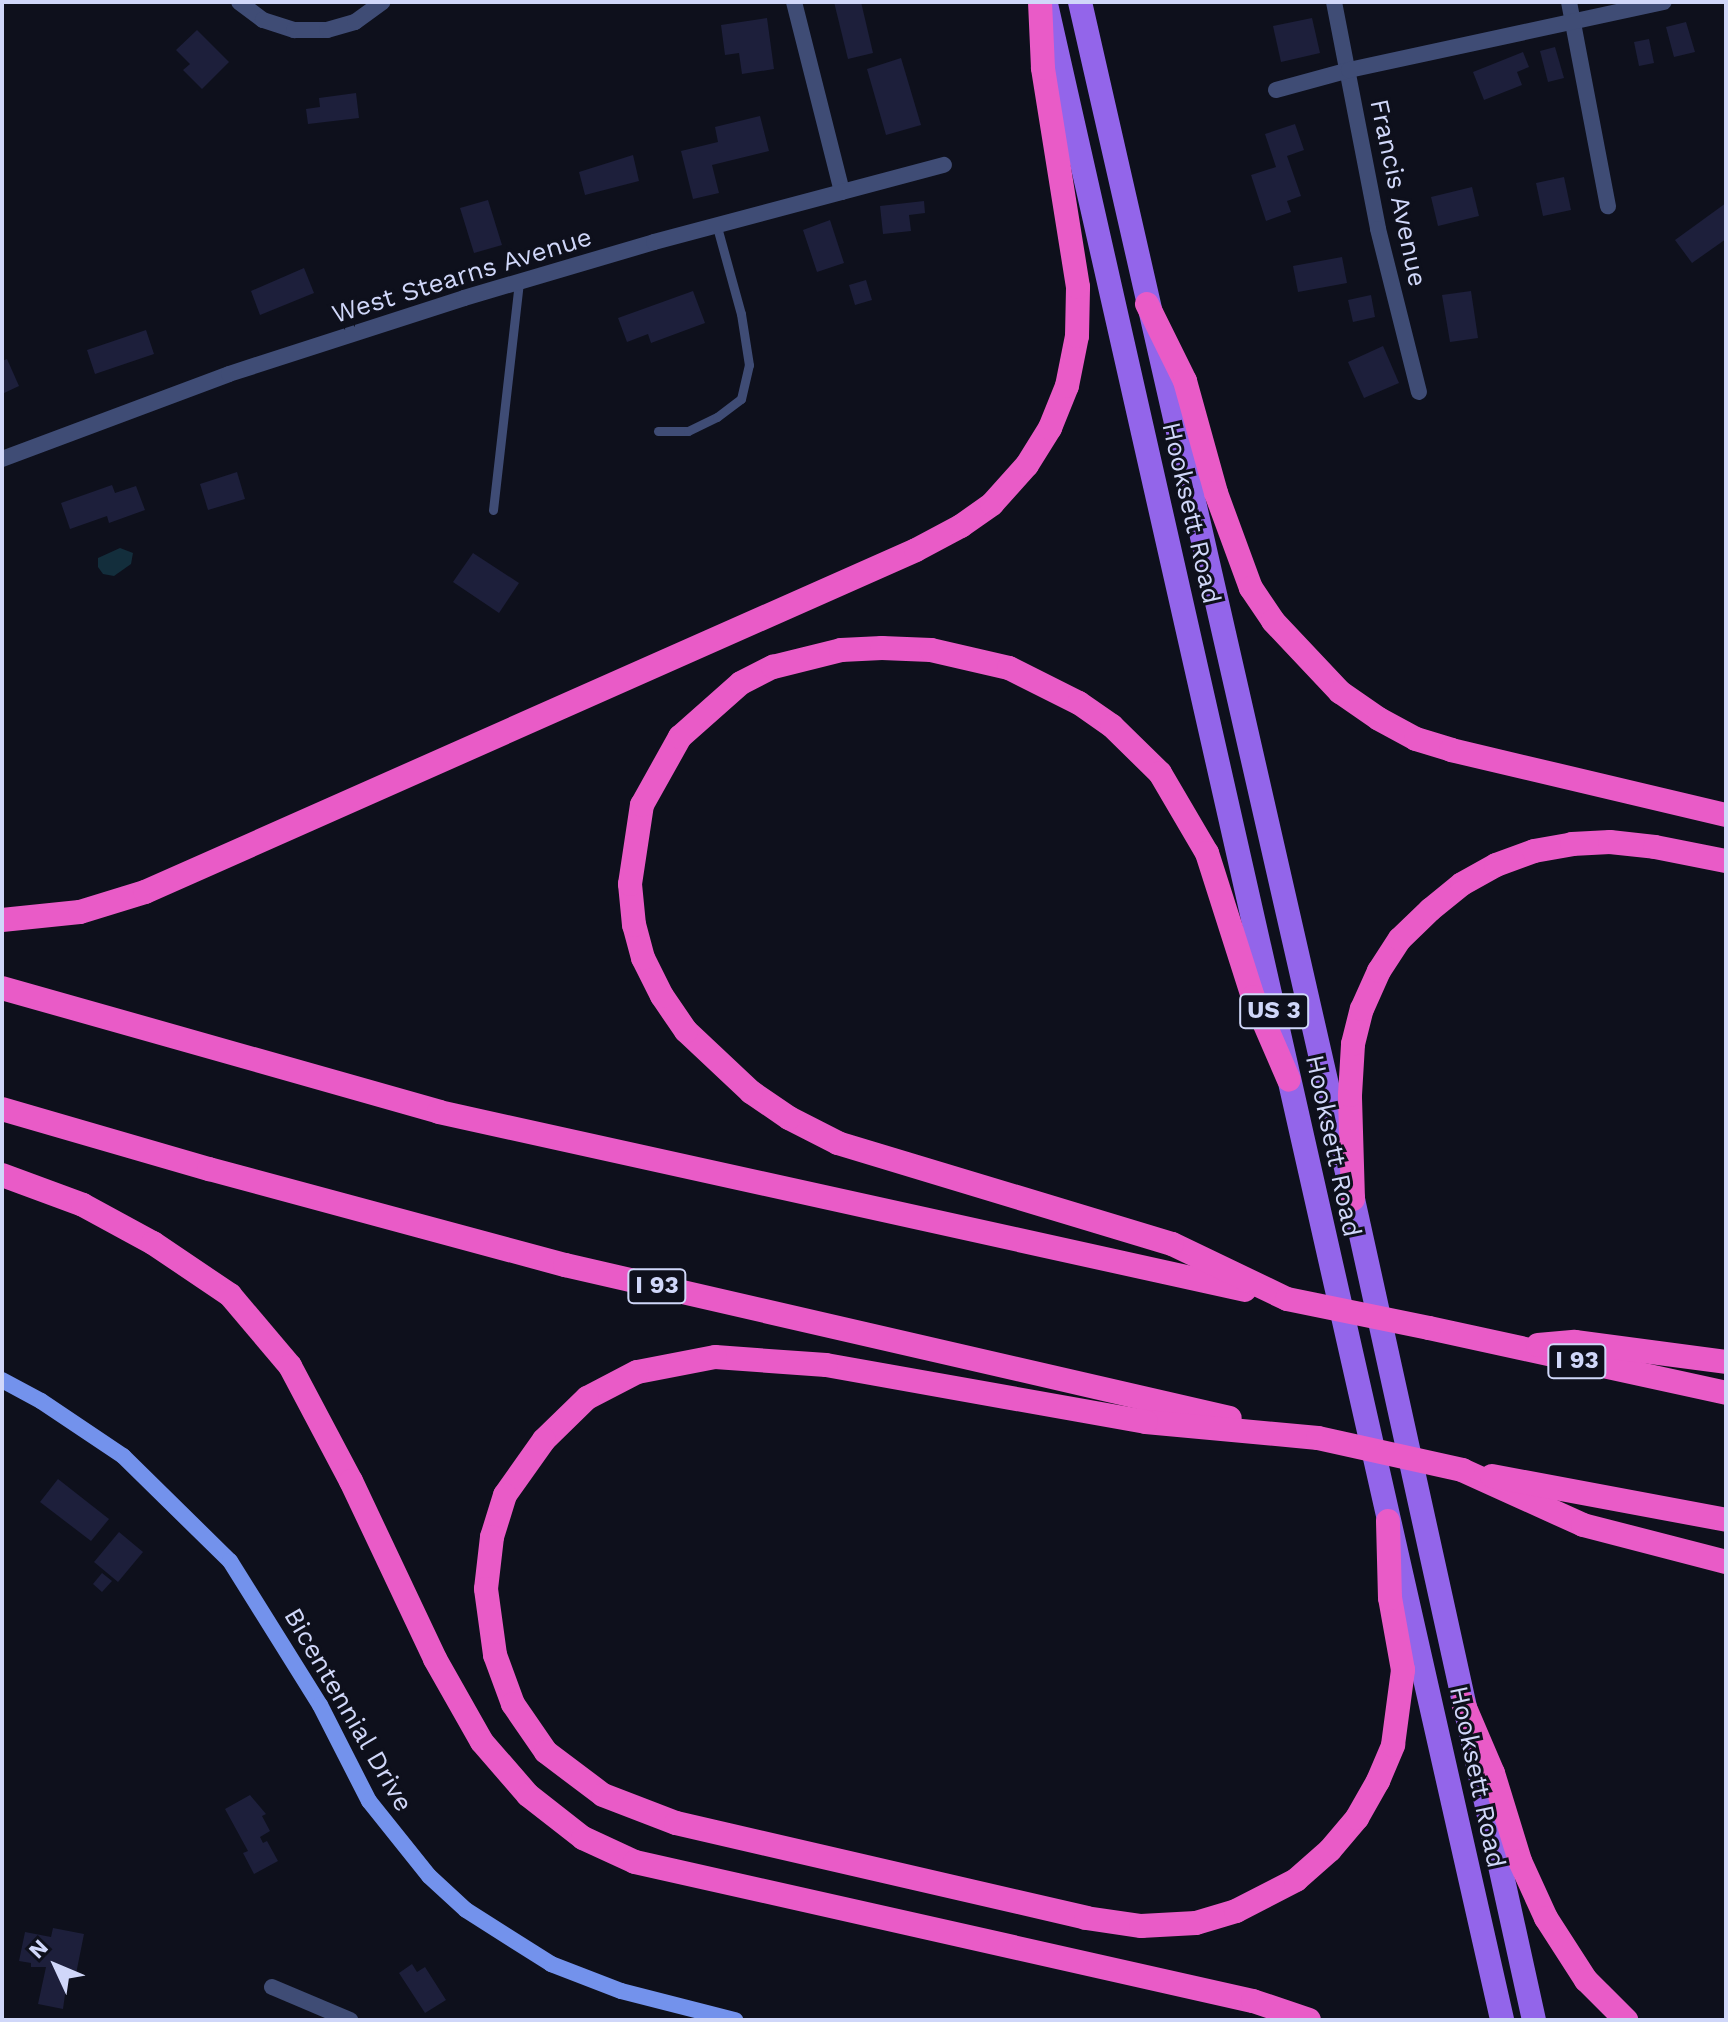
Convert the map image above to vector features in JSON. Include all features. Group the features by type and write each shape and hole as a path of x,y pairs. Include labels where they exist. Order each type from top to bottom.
{"highway":[{"path":"2,920 80,912 145,892 916,550 961,526 992,504 1027,465 1050,428 1067,386 1077,336 1078,287 1043,68 1043,2"},
{"path":"1147,304 1185,381 1216,493 1251,588 1273,621 1340,692 1379,719 1439,747 1726,815"},
{"path":"1287,1299 1172,1244 838,1143 789,1118 751,1092 686,1031 662,996 643,958 634,925 630,884 642,805 680,737 741,683 773,667 841,650 882,648 931,650 1009,668 1079,703 1112,726 1143,754 1169,786 1207,853 1253,997 1289,1080"},
{"path":"1353,1199 1350,1095 1353,1044 1362,1009 1379,971 1400,939 1430,910 1462,884 1496,865 1534,851 1572,844 1640,845 1726,861"},
{"name":"I 93","path":"2,988 439,1112 1726,1393"},
{"name":"I 93","path":"2,1109 209,1169 565,1265 1462,1470 1726,1520"},
{"path":"2,1175 83,1205 153,1243 230,1295 290,1366 351,1481 435,1659 482,1742 528,1795 583,1838 635,1862 1253,2001 1309,2020"},
{"path":"1514,1348 1575,1342 1726,1362"},
{"path":"1318,1438 1146,1422 826,1365 715,1357 637,1372 587,1398 544,1440 505,1495 492,1537 486,1589 495,1655 513,1704 546,1752 603,1795 676,1823 1086,1918 1141,1926 1196,1923 1236,1911 1296,1880 1330,1850 1357,1818 1378,1781 1393,1745 1403,1670 1390,1598 1388,1521"},
{"path":"1462,1470 1583,1525 1726,1562"},
{"path":"1463,1703 1493,1773 1520,1861 1546,1918 1586,1980 1626,2020"}],"main road":[{"name":"Hooksett Road","path":"1043,2 1502,2020"},
{"name":"Hooksett Road","path":"1080,2 1353,1199 1534,2020"}],"street":[{"path":"239,2 263,20 294,30 316,30 355,22 383,2"},
{"path":"794,2 842,192"},
{"name":"Francis Avenue","path":"1334,2 1378,229 1419,392"},
{"path":"1569,2 1608,206"},
{"path":"1276,90 1349,70 1664,2"},
{"name":"West Stearns Avenue","path":"2,459 229,374 519,282 944,165"},
{"name":"Bicentennial Drive","path":"2,1380 41,1401 123,1456 230,1561 320,1705 369,1801 429,1876 466,1910 551,1964 621,1991 735,2020"},
{"path":"272,1987 350,2020"}],"lane":[{"path":"658,431 688,431 717,417 741,399 749,365 741,314 717,227"},
{"path":"493,510 519,282"}],"water":[{"path":"120,548 133,553 131,564 114,576 103,574 98,567 98,558"}],"building":[{"path":"834,2 861,2 873,53 848,59"},
{"path":"767,18 774,69 742,74 739,53 725,55 721,25"},
{"path":"1312,18 1320,53 1281,62 1273,26"},
{"path":"1686,22 1695,52 1674,57 1666,27"},
{"path":"197,30 229,62 202,89 183,70 190,64 176,50"},
{"path":"1649,39 1654,63 1639,66 1634,42"},
{"path":"1555,47 1564,78 1548,82 1540,51"},
{"path":"1523,52 1529,67 1517,72 1522,85 1484,100 1473,72"},
{"path":"901,58 921,125 886,135 867,69"},
{"path":"356,93 359,118 308,124 306,109 320,107 319,98"},
{"path":"760,116 769,151 712,165 719,193 693,199 681,151 718,142 715,127"},
{"path":"1295,124 1304,150 1287,156 1301,196 1287,201 1291,212 1266,221 1251,175 1276,167 1265,134"},
{"path":"633,155 639,181 585,195 579,172"},
{"path":"1564,177 1571,210 1543,216 1536,183"},
{"path":"1472,187 1479,216 1438,226 1431,197"},
{"path":"488,200 502,245 474,253 460,208"},
{"path":"924,201 925,213 909,215 911,231 883,234 880,206"},
{"path":"1726,203 1726,239 1692,263 1675,240"},
{"path":"830,220 844,263 817,272 803,230"},
{"path":"1342,257 1347,283 1298,292 1293,266"},
{"path":"304,268 314,293 260,315 251,291"},
{"path":"866,280 872,300 855,305 849,285"},
{"path":"693,291 705,323 651,343 648,334 627,342 618,318"},
{"path":"1471,291 1478,338 1450,342 1442,295"},
{"path":"1371,295 1375,317 1353,322 1348,300"},
{"path":"146,330 154,354 95,374 87,350"},
{"path":"1383,346 1399,383 1364,398 1348,362"},
{"path":"7,359 19,386 2,394 2,361"},
{"path":"237,472 245,499 208,510 200,484"},
{"path":"112,485 115,493 136,486 145,510 109,523 107,516 70,529 61,503"},
{"path":"473,553 519,583 499,613 453,582"},
{"path":"58,1479 109,1519 91,1541 40,1502"},
{"path":"119,1532 143,1552 118,1582 94,1562"},
{"path":"102,1573 112,1581 102,1592 93,1584"},
{"path":"250,1795 266,1814 262,1816 270,1831 260,1837 263,1843 267,1841 278,1861 254,1874 243,1853 248,1851 225,1809"},
{"path":"53,1928 84,1934 76,1974 68,1973 63,2009 38,2004 46,1967 31,1967 31,1963 19,1961 25,1932 51,1937"},
{"path":"412,1964 417,1972 425,1967 446,2000 425,2013 399,1973"}]}
